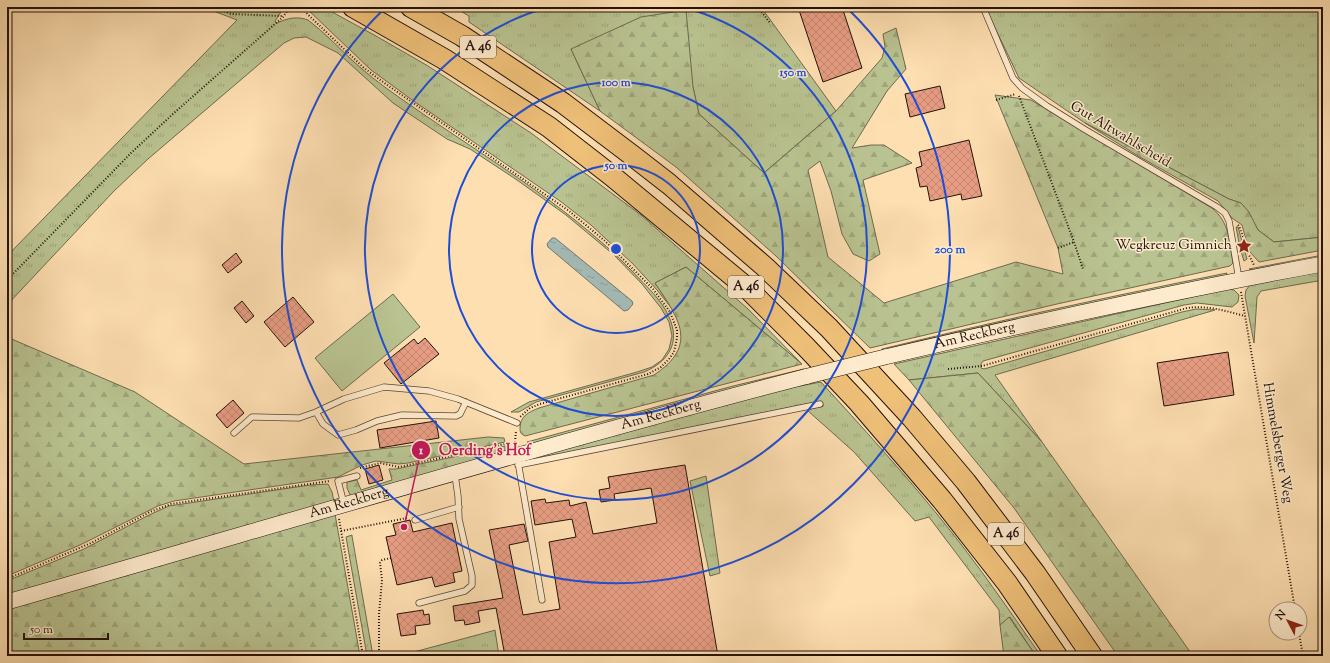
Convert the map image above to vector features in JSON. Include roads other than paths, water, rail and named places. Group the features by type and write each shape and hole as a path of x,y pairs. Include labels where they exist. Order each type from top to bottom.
{"highway":[{"name":"A 46","path":"353,7 444,59 549,127 618,181 746,288 806,347 853,398 942,500 1007,583 1057,656"},
{"name":"A 46","path":"412,7 462,36 563,103 669,184 765,267 818,318 912,418 966,482 1035,573 1092,656"}],"street":[{"name":"Am Reckberg","path":"7,602 517,454 808,376 1107,307 1239,279 1323,264"}],"lane":[{"name":"Gut Altwahlscheid","path":"983,7 1013,78 1022,88 1084,129 1225,213 1229,221 1239,279"},
{"path":"234,433 252,417 299,418 344,399 384,387 429,391 458,399 517,423"},
{"path":"316,412 323,424 338,435 356,430 377,421 402,416 456,416 460,414 466,402"},
{"path":"542,600 517,454 820,404"},
{"path":"419,603 465,591 472,585 472,576 459,519 455,472"},
{"path":"340,506 338,481 356,473"},
{"path":"415,520 459,507"}],"water":[{"path":"552,238 555,238 632,301 633,304 628,310 624,311 548,247 547,244"}],"place":[{"name":"Wegkreuz Gimnich","path":"1244,246"},
{"name":"Oerding's Hof","path":"404,527"}]}
